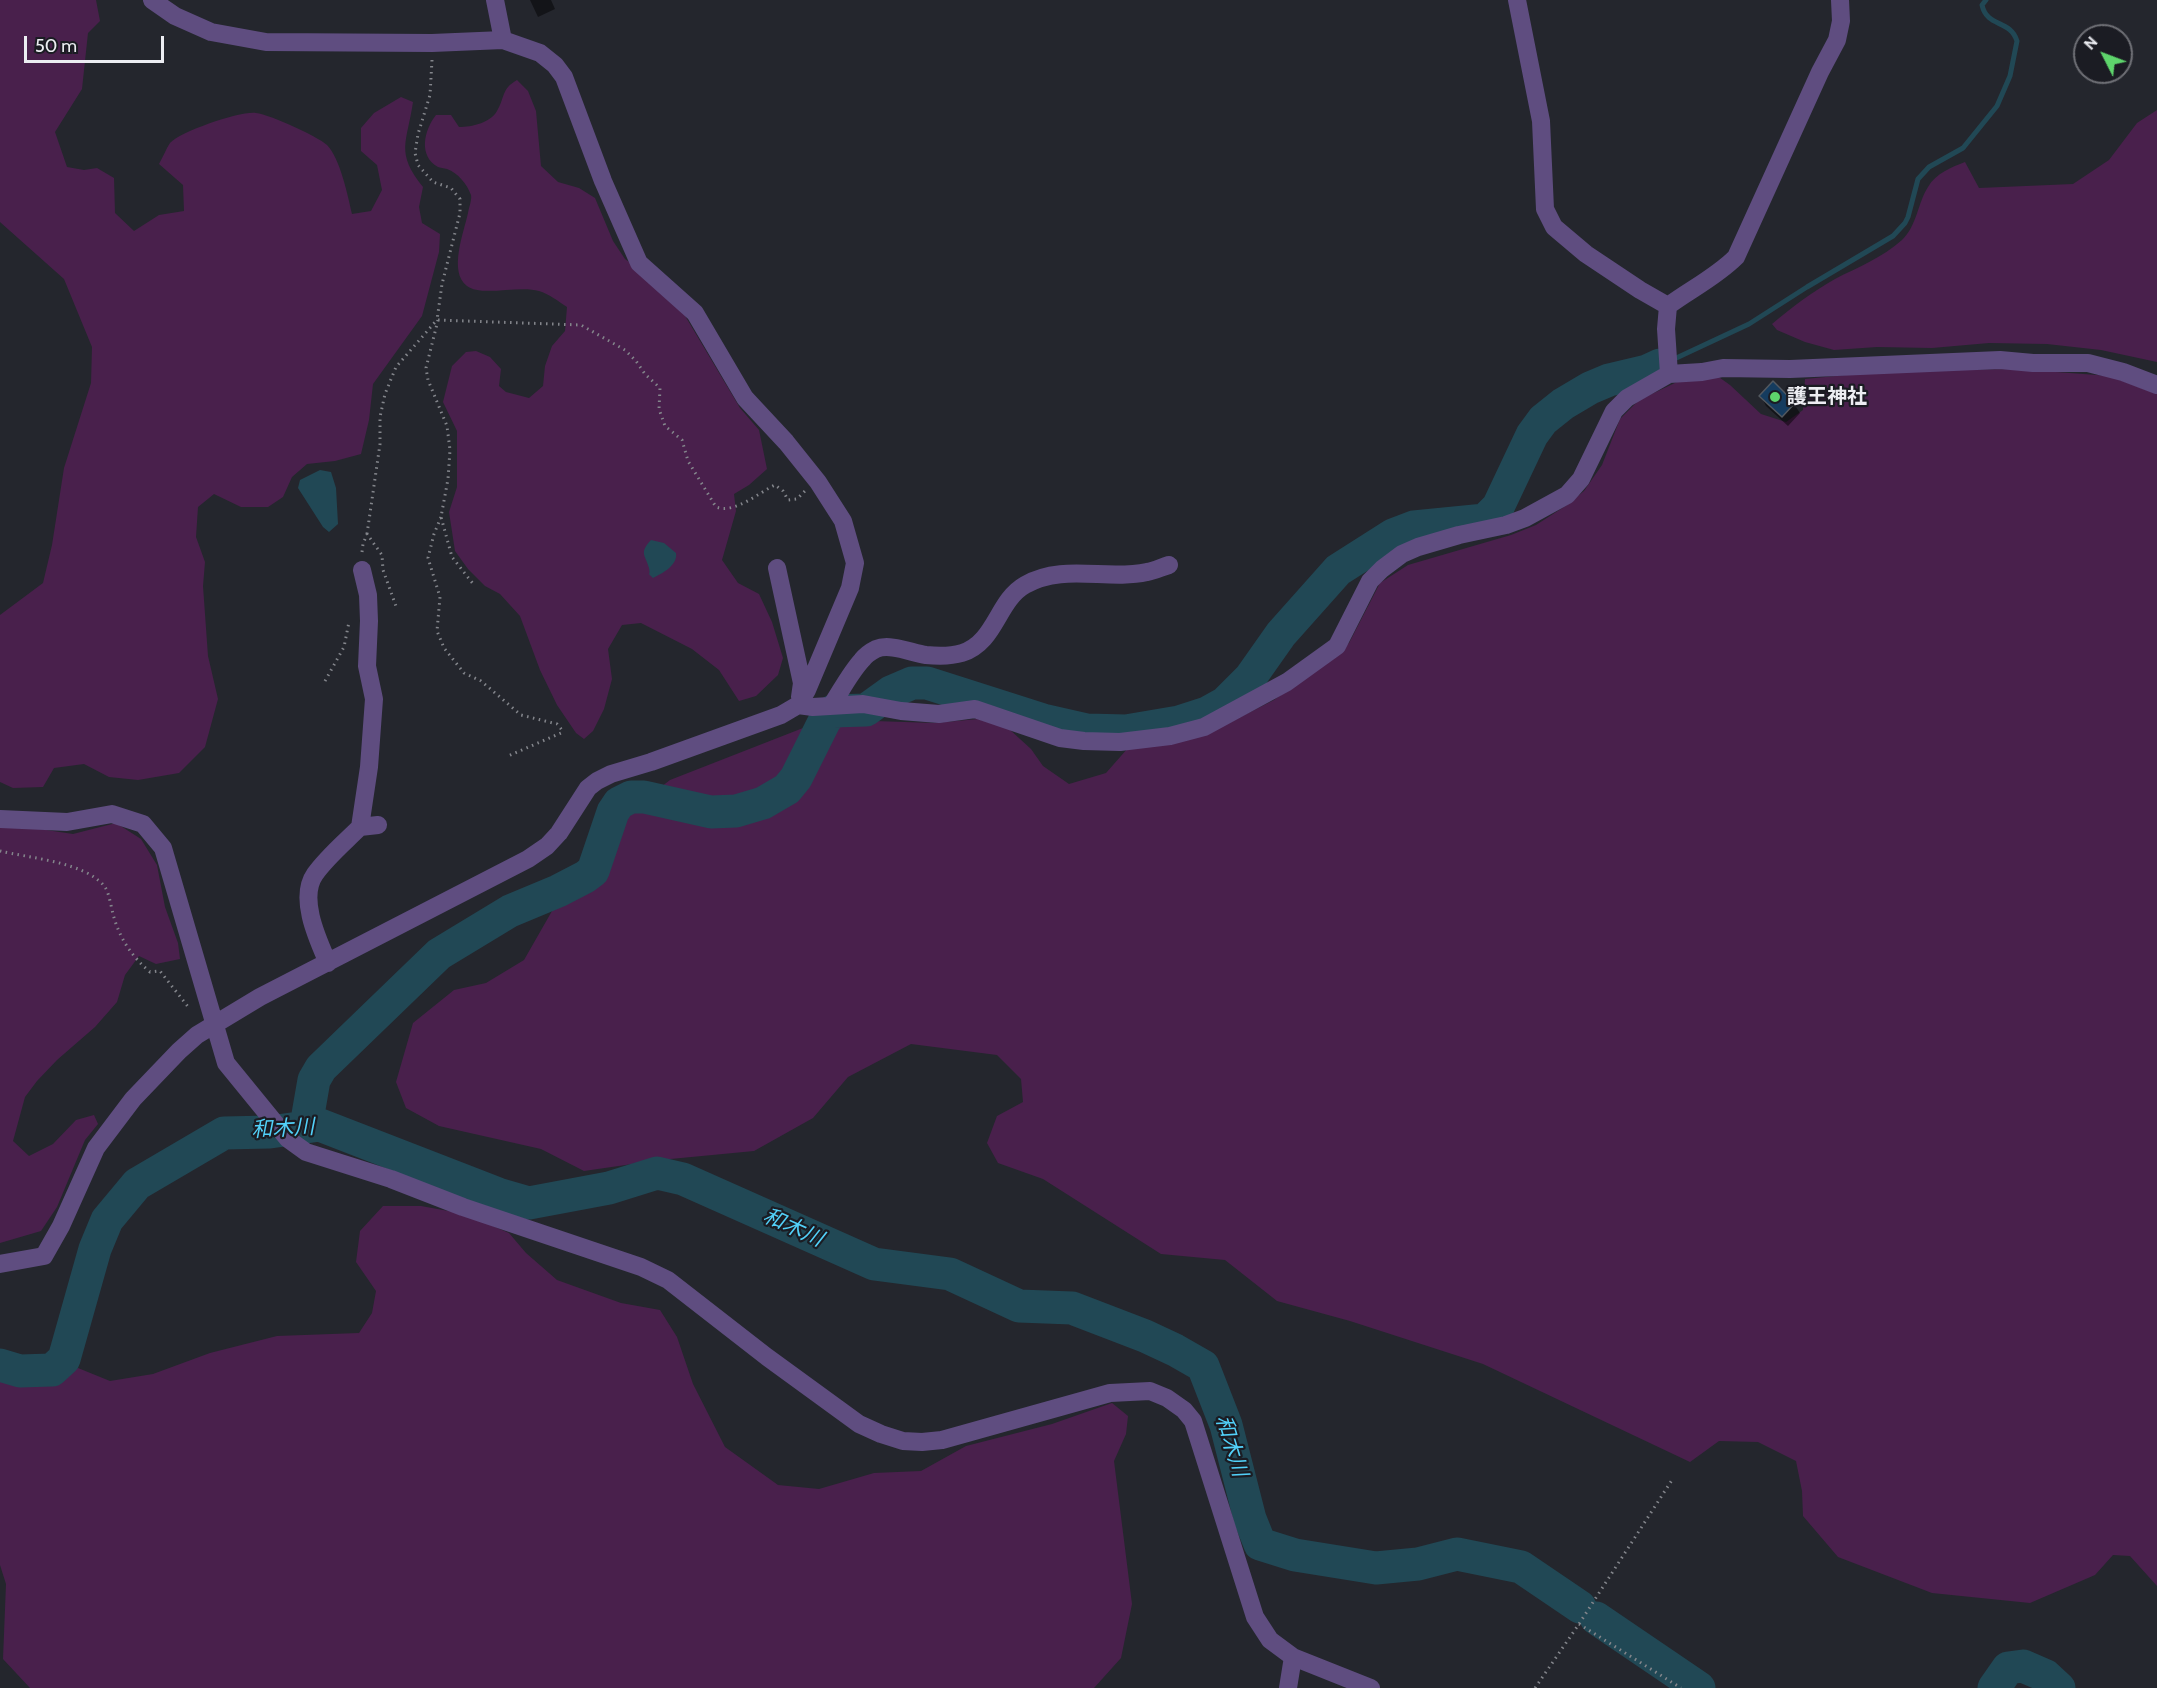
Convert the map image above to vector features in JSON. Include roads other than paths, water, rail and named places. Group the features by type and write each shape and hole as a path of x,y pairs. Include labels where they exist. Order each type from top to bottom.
{"street":[{"path":"0,1264 44,1256 61,1227 96,1148 133,1099 197,1035 260,997 528,859 547,846 559,833 588,788 597,781 611,774 651,762 780,715 798,705 807,690 850,588 855,563 843,521 818,482 786,442 745,398 695,313 639,263 603,180 564,77 555,65 540,53 503,40 432,43 266,42 211,32 175,15 152,0"},
{"path":"495,0 503,40"},
{"path":"1517,0 1541,121 1545,209 1554,227 1586,254 1668,306"},
{"path":"1668,366 1666,329 1668,306 1721,272 1736,257 1820,72 1837,40 1841,21 1840,0"},
{"path":"798,705 813,707 863,704 939,714 975,710 1060,738 1084,741 1140,740 1170,736 1204,727 1287,682 1337,646 1370,580 1402,554 1460,535 1506,525 1525,518 1567,495 1581,479 1614,411 1668,366 1702,372 1723,368 1790,369 2000,360 2033,363 2088,363 2123,372 2157,385"},
{"path":"831,706 862,660 878,648 893,648 928,655 960,654 976,647 991,631 1012,595 1026,584 1045,577 1071,573 1125,574 1147,572 1168,565"},
{"path":"777,568 802,683 798,705"},
{"path":"328,963 315,934 309,905 313,876 369,826 369,767 374,699 367,666 368,596 362,570"},
{"path":"0,819 67,822 112,814 143,824 163,848 226,1064 288,1139 306,1152 392,1179 463,1207 641,1266 668,1280 767,1357 859,1424 881,1434 922,1442 942,1440 1110,1393 1150,1391 1167,1398 1184,1410 1193,1421 1255,1617 1270,1640 1293,1657 1371,1688"},
{"path":"1288,1688 1293,1657"}],"water":[{"path":"320,470 331,472 336,488 338,524 329,532 323,527 298,488 300,480"},
{"path":"651,540 664,543 676,553 672,565 653,578 649,574 644,554"}],"waterway":[{"path":"1672,360 1749,324 1893,236 1905,223 1918,179 1929,167 1963,148 1997,106 2010,76 2017,41 2009,29 1993,21 1985,12 1982,5 1986,0"},
{"path":"306,1126 314,1080 321,1068 439,954 510,911 558,891 593,871 613,812 619,803 631,797 644,797 711,812 736,811 763,803 787,789 796,778 825,720 833,711 866,710 891,692 912,683 927,683 1043,720 1087,730 1126,731 1179,722 1207,713 1225,703 1250,678 1281,634 1338,570 1393,535 1414,527 1485,520 1498,507 1532,435 1543,420 1563,404 1590,388 1660,365"},
{"name":"和木川","path":"0,1365 20,1371 52,1370 64,1359 95,1249 107,1220 137,1184 224,1133 270,1132 320,1125 498,1194 529,1203 609,1188 657,1173 683,1179 874,1264 950,1274 1019,1306 1072,1308 1145,1336 1203,1366 1226,1425 1250,1519 1260,1544 1295,1555 1376,1568 1418,1564 1457,1554 1521,1567 1580,1607"},
{"name":"和木川","path":"1596,1618 1699,1688"},
{"name":"和木川","path":"1994,1688 2008,1668 2023,1666 2046,1676 2059,1688"}],"place":[{"name":"護王神社","path":"1775,397"}]}
